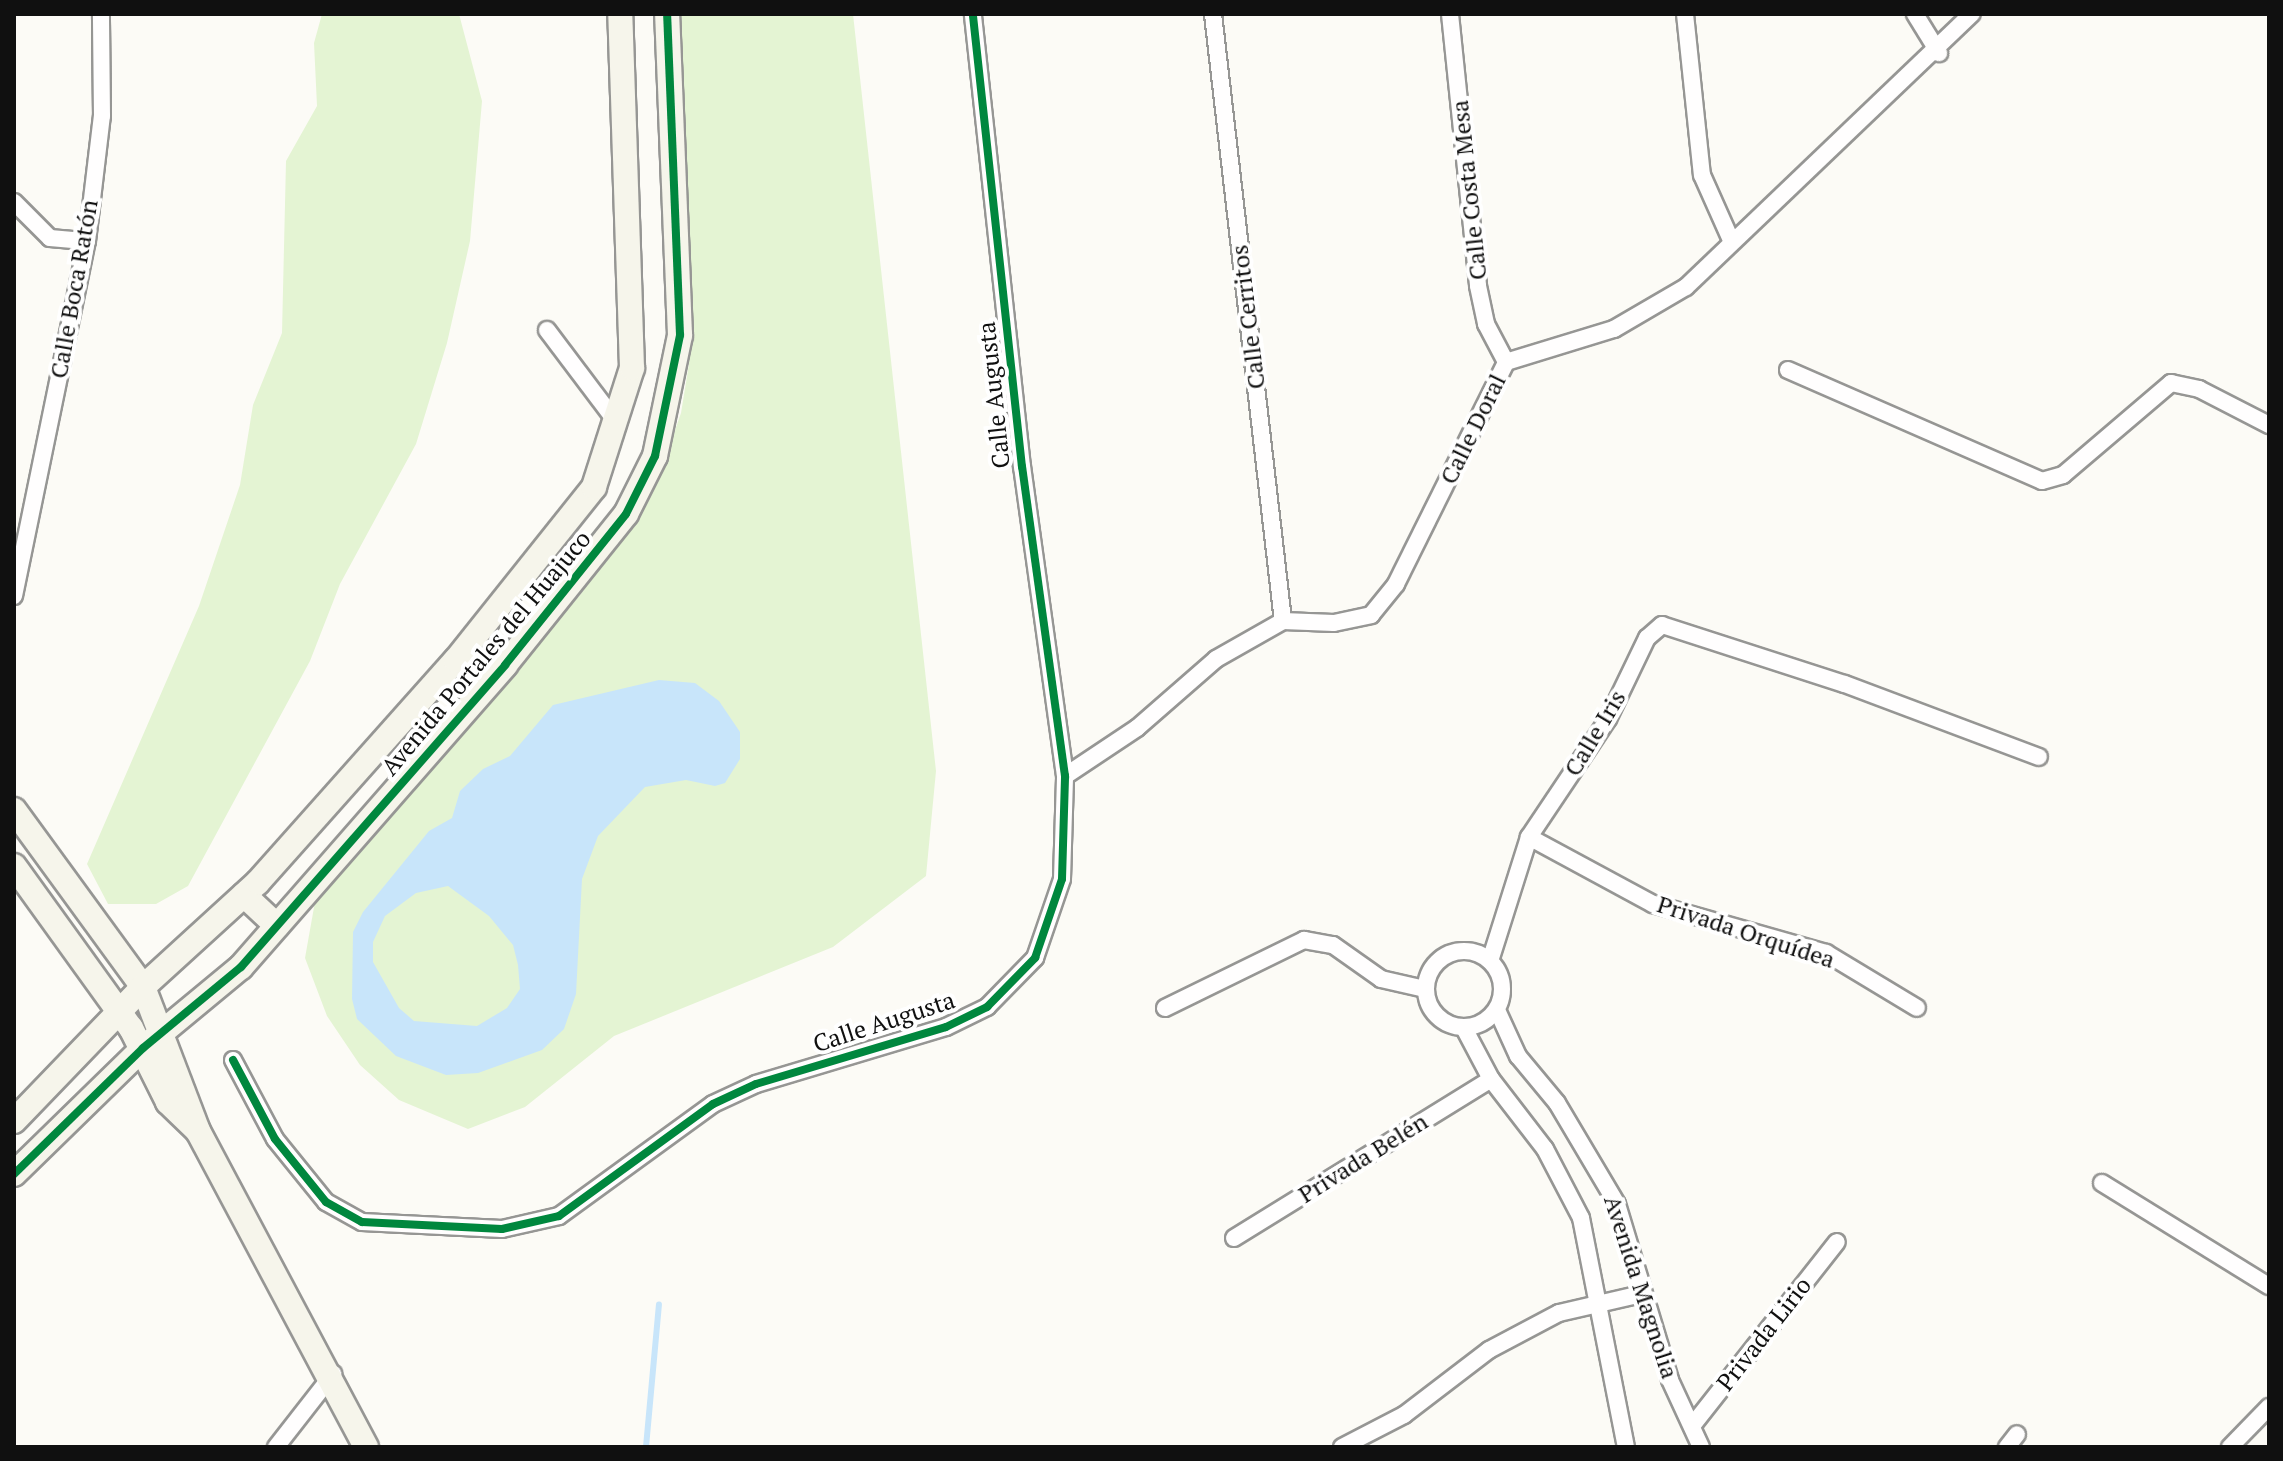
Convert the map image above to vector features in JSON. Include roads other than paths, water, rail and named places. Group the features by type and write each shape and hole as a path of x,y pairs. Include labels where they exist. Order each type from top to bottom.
{"street":[{"name":"Calle Boca Ratón","path":"14,596 17,557 87,241 102,116 101,14"},
{"name":"Avenida Portales del Huajuco","path":"14,1121 143,987 244,895 456,660 579,510 617,423 632,368 634,321 620,14"},
{"name":"Avenida Portales del Huajuco","path":"14,1174 152,1042 241,967 606,542 655,456 680,335 667,14"},
{"name":"Calle Augusta","path":"233,1060 298,1168 326,1202 362,1222 502,1229 559,1216 713,1104 756,1084 946,1027 1014,984 1035,958 1062,879 1065,776 1022,467 973,14"},
{"name":"Calle Cerritos","path":"1213,14 1283,621"},
{"name":"Calle Costa Mesa","path":"1450,14 1478,286 1486,324 1506,362"},
{"path":"1685,14 1702,175 1731,240"},
{"path":"1915,14 1939,53"},
{"name":"Calle Doral","path":"1065,776 1137,728 1216,659 1283,621 1357,620 1384,602 1506,362 1614,329 1686,287 1731,240 1939,53 1972,14"},
{"path":"14,202 50,238 87,241"},
{"path":"547,330 617,423"},
{"path":"1788,370 2042,481 2063,475 2159,387 2171,383 2199,389 2269,425"},
{"name":"Calle Iris","path":"1490,961 1529,837 1608,719 1657,628 1676,626 2039,757"},
{"path":"14,810 143,987 152,1042 168,1102 198,1131 333,1374 366,1447"},
{"name":"Privada Orquídea","path":"1529,837 1667,909 1826,953 1917,1008"},
{"path":"14,866 120,1011 152,1042"},
{"path":"244,895 277,926"},
{"path":"1165,1008 1304,940 1333,945 1381,979 1425,989"},
{"path":"1452,953 1490,961 1502,984 1497,1010 1464,1028 1441,1021 1425,989 1433,967 1452,953"},
{"name":"Avenida Magnolia","path":"1497,1010 1518,1056 1557,1103 1617,1204 1641,1294 1701,1447"},
{"name":"Avenida Magnolia","path":"1464,1028 1491,1079 1566,1188 1581,1218 1602,1303 1626,1447"},
{"name":"Privada Belén","path":"1234,1238 1491,1079"},
{"path":"2102,1183 2269,1286"},
{"name":"Privada Lirio","path":"1692,1426 1837,1242"},
{"path":"1342,1447 1404,1415 1489,1350 1559,1313 1641,1294"},
{"path":"276,1447 333,1374"},
{"path":"2230,1447 2269,1407"}],"water":[{"path":"659,680 695,683 719,701 740,732 740,759 725,783 715,786 686,780 645,787 598,836 582,879 576,994 564,1029 542,1050 478,1073 446,1075 396,1056 357,1019 352,999 353,932 363,912 429,831 452,818 460,791 483,769 510,756 553,705","holes":["448,886 489,916 513,945 518,965 520,989 507,1008 477,1026 414,1021 399,1008 373,962 373,942 385,916 416,893"]}],"waterway":[{"path":"646,1447 659,1305"}]}
